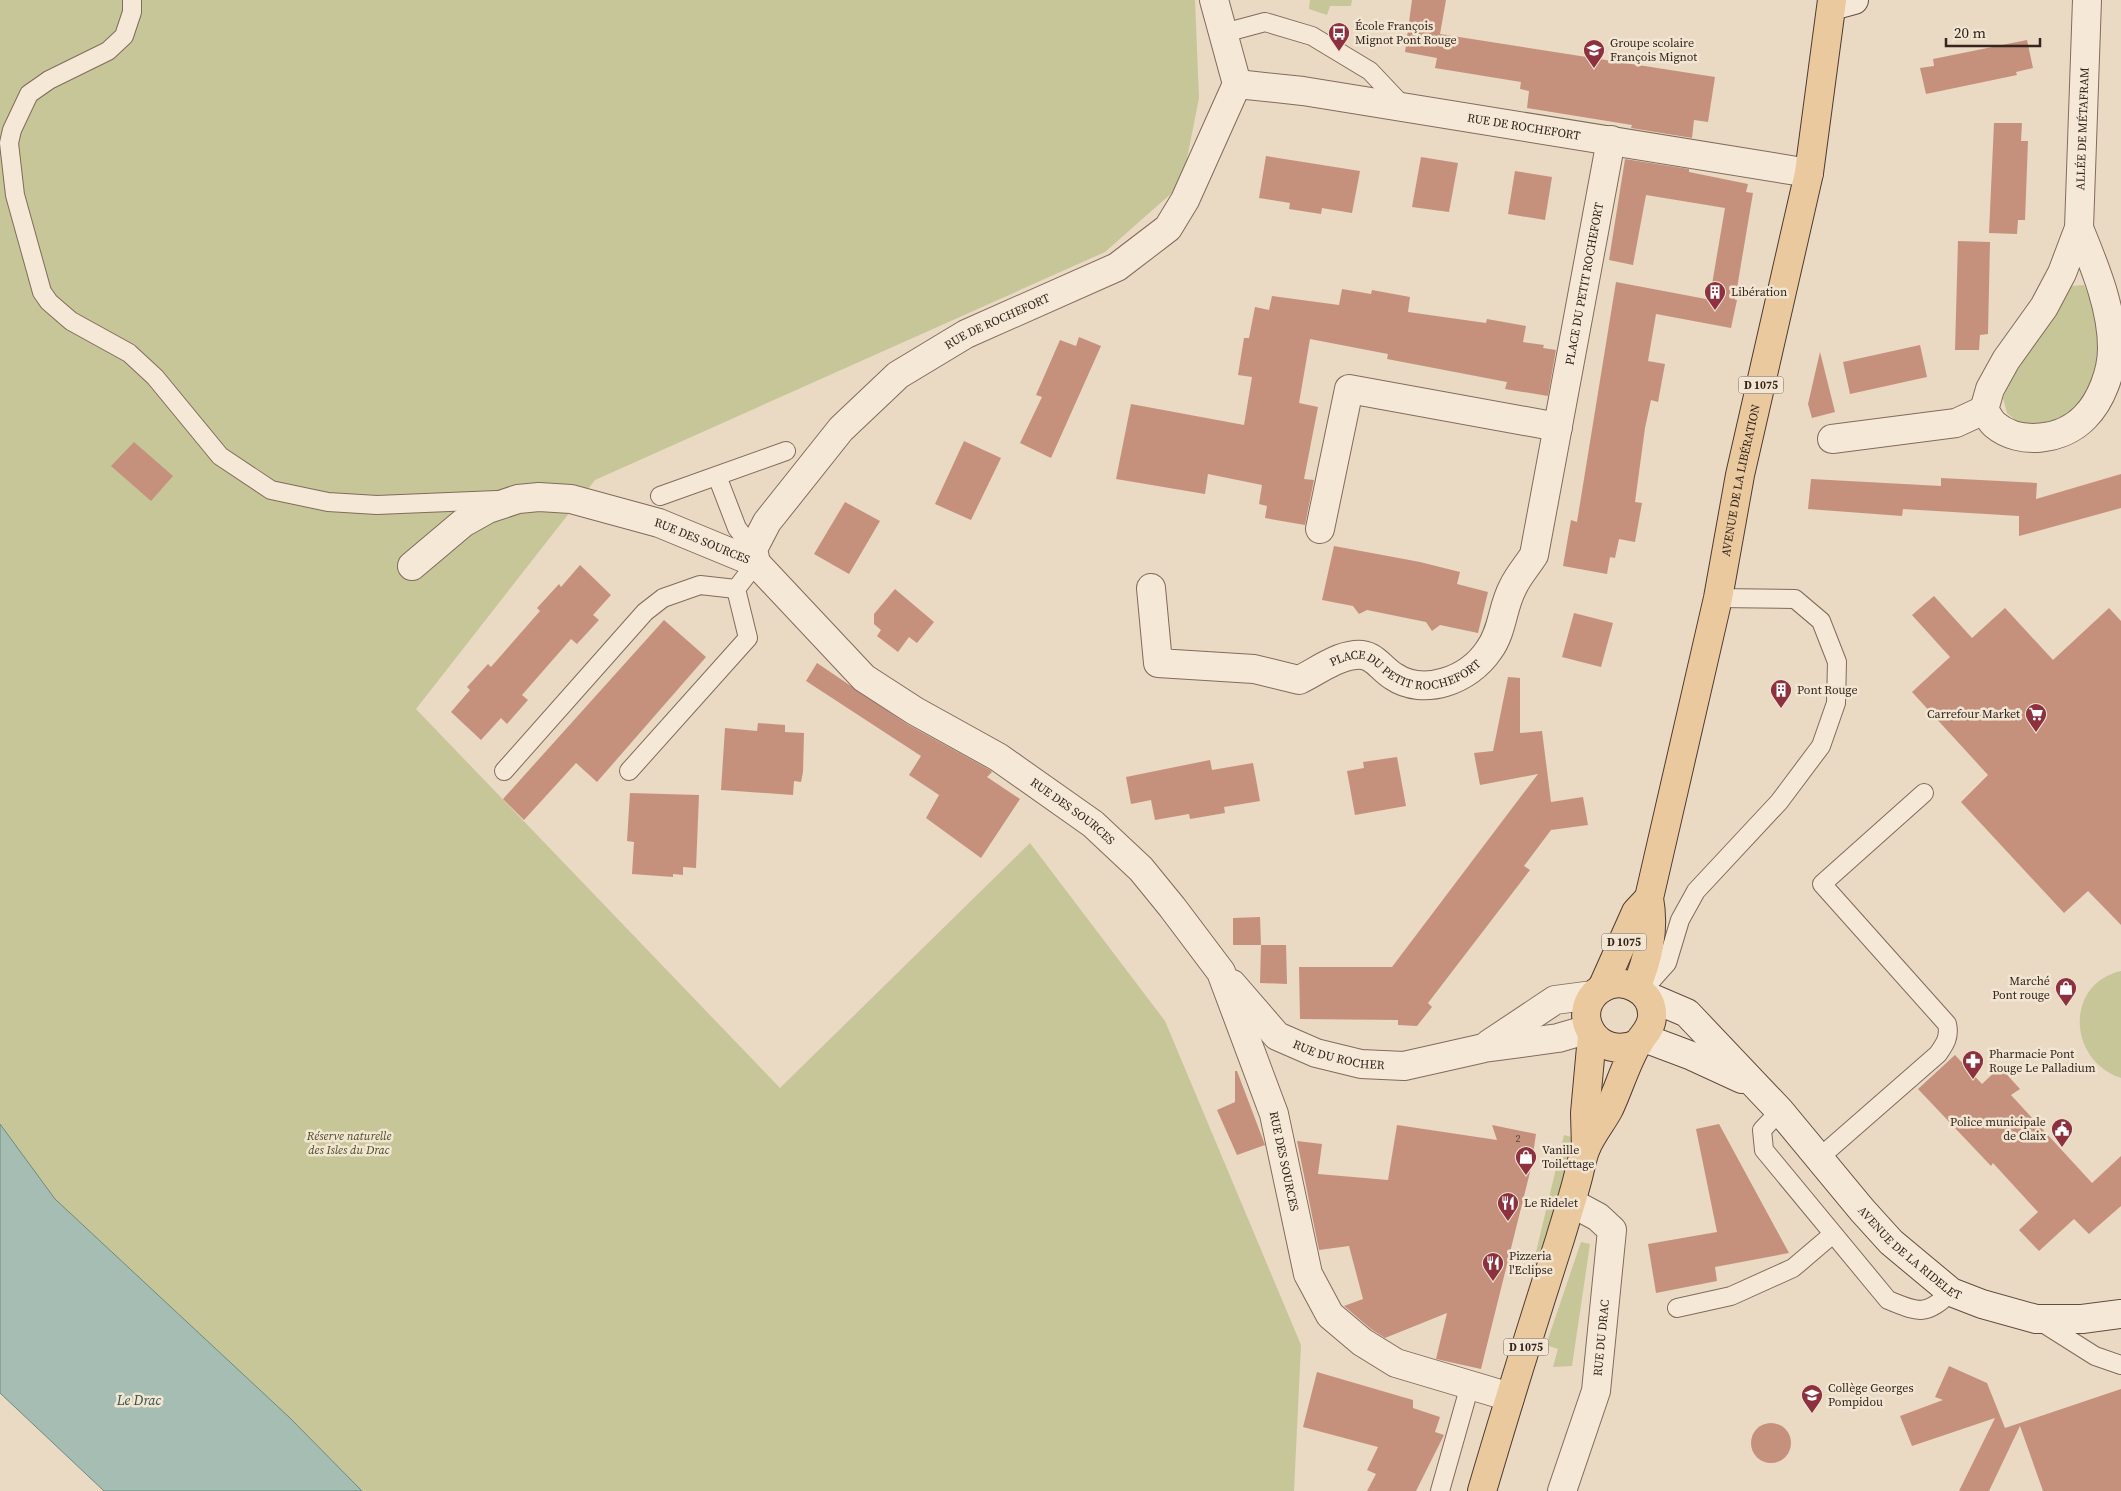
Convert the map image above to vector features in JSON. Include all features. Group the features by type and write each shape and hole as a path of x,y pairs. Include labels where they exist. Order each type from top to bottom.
{"main road":[{"name":"AVENUE DE LA LIBÉRATION","path":"1586,1148 1604,1118 1641,1040 1651,1026 1650,1004 1641,992 1653,916 1649,898 1718,598 1740,475 1809,173 1839,2"},
{"name":"AVENUE DE LA LIBÉRATION","path":"1482,1491 1572,1203 1586,1148 1585,1113 1591,1032 1586,1015 1636,912 1649,898"},
{"path":"1598,992 1613,983 1625,983 1641,992"},
{"path":"1591,1032 1600,1043 1619,1049 1641,1040"}],"street":[{"path":"1214,0 1237,84"},
{"name":"ALLÉE DE MÉTAFRAM","path":"2079,228 2099,276 2112,349 2104,386 2096,404 2084,419 2066,431 2042,438 2020,438 2004,432 1993,424 1984,410 1990,389 2006,360 2044,307 2062,273 2079,228 2087,0"},
{"name":"RUE DE ROCHEFORT","path":"755,556 767,522 841,429 898,375 966,334 1117,267 1168,228 1186,200 1237,84 1303,91 1809,173"},
{"name":"PLACE DU PETIT ROCHEFORT","path":"1151,588 1158,663 1254,669 1299,680 1339,660 1355,655 1371,657 1392,676 1409,684 1428,687 1451,680 1469,670 1488,652 1500,630 1512,587 1534,556 1611,140"},
{"path":"1320,530 1349,389 1558,426"},
{"path":"1832,439 1956,423 1984,410"},
{"name":"RUE DES SOURCES","path":"412,566 463,523 488,508 518,499 539,496 571,499 660,523 755,556 864,678 915,711 998,757 1093,824 1141,869 1172,906 1221,972 1274,1114 1308,1274 1330,1315 1362,1342 1396,1363 1510,1397"},
{"name":"RUE DU ROCHER","path":"1221,972 1277,1036 1316,1053 1361,1064 1404,1066 1484,1048 1591,1032"},
{"name":"RUE DU ROCHER","path":"1484,1048 1555,1000 1598,992"},
{"name":"AVENUE DE LA RIDELET","path":"1641,992 1687,1013 1752,1084 1780,1111 1891,1242 1950,1292 1982,1304 2036,1319 2082,1319 2121,1314"},
{"name":"AVENUE DE LA RIDELET","path":"1641,1040 1692,1056 1752,1084"},
{"name":"RUE DU DRAC","path":"1562,1491 1596,1391 1612,1230 1598,1217 1572,1203"}],"lane":[{"path":"132,0 132,12 124,36 108,51 49,80 29,94 12,130 9,144 15,195 42,292 49,302 71,321 129,353 155,377 220,456 271,490 328,502 377,505 518,499"},
{"path":"1224,33 1265,22 1312,36 1370,71 1404,108"},
{"path":"660,496 786,451"},
{"path":"629,772 748,638 736,589 755,556 737,528 717,476"},
{"path":"504,772 645,612 663,598 700,585 736,589"},
{"path":"1641,992 1667,963 1680,920 1696,891 1779,802 1821,746 1836,703 1837,662 1821,621 1795,598 1718,598"},
{"path":"1819,1158 1938,1054 1945,1045 1949,1033 1947,1024 1822,884 1924,793"},
{"path":"1780,1111 1762,1130 1764,1150 1888,1300 1916,1312 1929,1309 1950,1292"},
{"path":"1677,1308 1732,1296 1793,1268 1834,1234"},
{"path":"2036,1319 2095,1356 2121,1365"},
{"path":"1440,1491 1470,1385"}],"green space":[{"name":"Réserve naturelle des Isles du Drac","path":"0,0 1195,0 1199,98 1182,184 1105,252 595,480 416,709 780,1088 1030,843 1165,1021 1301,1345 1294,1491 206,1491 0,1292"},
{"path":"1310,0 1352,0 1351,6 1330,6 1327,15 1309,9"},
{"path":"2084,285 2098,318 2102,352 2096,384 2061,423 2021,425 2007,413 2003,398 2011,380 2070,286"},
{"path":"2121,971 2121,1078 2103,1069 2091,1056 2083,1040 2080,1023 2082,1006 2090,991 2102,979"},
{"path":"1564,1135 1575,1138 1553,1222 1535,1276 1531,1273"},
{"path":"1581,1242 1590,1244 1572,1366 1553,1367 1558,1349 1546,1345"}],"water":[{"name":"Le Drac","path":"0,1124 55,1199 290,1418 362,1491 104,1491 0,1393"}],"building":[{"path":"1412,0 1446,0 1440,34 1715,77 1708,122 1694,120 1692,138 1631,128 1632,125 1527,108 1529,91 1520,89 1521,82 1435,68 1437,58 1405,52"},
{"path":"2027,40 2033,68 2016,72 2017,75 1926,94 1920,68 1934,66 1933,59"},
{"path":"1994,123 2022,123 2021,141 2028,141 2025,220 2018,220 2017,234 1989,233"},
{"path":"1266,156 1360,171 1352,213 1322,208 1321,214 1289,209 1290,203 1259,198"},
{"path":"1421,157 1458,163 1449,212 1412,207"},
{"path":"1625,159 1689,169 1689,172 1748,184 1746,192 1753,193 1731,328 1656,314 1648,361 1665,364 1658,402 1651,400 1645,428 1635,502 1642,503 1635,542 1619,539 1615,558 1610,557 1607,574 1563,566 1571,520 1577,522 1616,282 1706,299 1707,296 1710,296 1725,208 1646,195 1633,265 1609,260"},
{"path":"1515,171 1552,177 1545,220 1508,214"},
{"path":"1958,241 1990,242 1988,334 1980,335 1979,350 1955,350"},
{"path":"1342,289 1371,294 1372,290 1410,297 1408,312 1486,323 1487,319 1526,326 1523,342 1544,345 1543,348 1556,350 1548,396 1505,389 1507,382 1387,359 1388,354 1310,339 1299,403 1318,407 1304,479 1314,480 1305,525 1265,518 1267,506 1259,504 1262,485 1208,474 1205,494 1116,479 1131,404 1244,425 1252,377 1238,375 1244,338 1249,338 1255,307 1269,310 1272,296 1339,305"},
{"path":"1079,337 1101,346 1051,458 1020,443 1042,397 1036,395 1060,340 1076,346"},
{"path":"1920,345 1927,377 1850,394 1843,362"},
{"path":"1820,352 1835,412 1812,418 1808,404"},
{"path":"964,441 1001,458 971,520 935,504"},
{"path":"134,442 173,476 151,501 111,466"},
{"path":"2121,474 2121,508 2019,536 2019,516 1903,509 1902,516 1808,509 1811,479 1941,486 1941,478 2037,483 2036,499"},
{"path":"845,502 880,521 849,574 814,554"},
{"path":"1334,546 1420,562 1460,572 1457,584 1488,592 1478,633 1440,625 1432,631 1426,622 1367,610 1359,614 1353,606 1322,600"},
{"path":"580,565 611,595 593,615 599,620 577,644 571,639 522,695 528,700 507,724 501,718 481,740 451,712 470,690 467,687 488,664 491,667 540,611 537,608 559,584 561,587"},
{"path":"895,589 934,622 917,643 909,637 898,652 877,636 881,630 874,624 874,614"},
{"name":"Carrefour Market","path":"1934,596 1972,638 2005,608 2053,660 2109,608 2121,621 2121,925 2088,891 2064,913 1961,802 1988,775 1912,692 1950,657 1912,615"},
{"path":"1574,613 1613,623 1601,667 1562,657"},
{"path":"664,620 706,657 597,782 576,763 524,820 503,799"},
{"path":"817,663 907,724 990,770 992,772 987,777 1020,799 981,858 926,818 939,795 909,775 921,756 806,681"},
{"path":"1508,677 1520,678 1520,733 1542,731 1551,802 1583,797 1588,825 1551,830 1524,866 1530,870 1428,1003 1432,1007 1417,1026 1398,1025 1398,1020 1300,1019 1299,967 1392,967 1538,774 1480,785 1474,753 1493,751"},
{"path":"758,723 785,725 785,732 804,733 803,772 801,782 794,781 793,795 721,790 725,728 757,731"},
{"path":"1397,757 1406,806 1355,815 1347,771 1364,768 1363,762"},
{"path":"1210,760 1212,770 1253,763 1260,801 1224,807 1225,813 1190,819 1189,814 1155,820 1151,800 1131,804 1126,777"},
{"path":"630,793 699,795 696,868 683,867 683,875 673,874 673,877 632,874 634,842 627,841"},
{"path":"1260,917 1261,945 1233,945 1233,918"},
{"path":"1261,945 1286,945 1287,984 1260,983"},
{"path":"1955,1055 1982,1084 2000,1067 2020,1089 2011,1095 2092,1183 2121,1156 2121,1206 2089,1234 2074,1219 2039,1251 2019,1230 2038,1212 1993,1163 1991,1166 1918,1089"},
{"path":"1235,1071 1237,1071 1265,1145 1237,1155 1217,1110 1235,1102"},
{"path":"1719,1124 1789,1253 1715,1267 1717,1281 1656,1293 1648,1244 1717,1232 1696,1129"},
{"path":"1397,1125 1497,1140 1492,1125 1536,1134 1531,1168 1481,1369 1436,1359 1447,1313 1385,1338 1371,1329 1344,1306 1363,1299 1349,1246 1319,1250 1297,1141 1322,1144 1318,1174 1388,1180"},
{"path":"1949,1366 1987,1383 2005,1428 2121,1389 2121,1491 2043,1491 2020,1426 1989,1491 1959,1491 1995,1418 1912,1446 1900,1416 1943,1400 1935,1397"},
{"path":"1317,1372 1413,1400 1413,1408 1440,1417 1435,1432 1444,1435 1416,1491 1367,1491 1376,1474 1367,1470 1378,1447 1303,1427"},
{"path":"1767,1423 1775,1423 1782,1426 1788,1432 1791,1443 1788,1454 1782,1460 1775,1463 1767,1463 1760,1460 1754,1454 1751,1447 1751,1439 1754,1432 1760,1426"}],"place":[{"name":"École François Mignot Pont Rouge","path":"1339,52"},
{"name":"Groupe scolaire François Mignot","path":"1594,69"},
{"name":"Libération","path":"1715,311"},
{"name":"Pont Rouge","path":"1781,709"},
{"name":"Carrefour Market","path":"2036,733"},
{"name":"Marché Pont rouge","path":"2066,1007"},
{"name":"Pharmacie Pont Rouge Le Palladium","path":"1973,1080"},
{"name":"Police municipale de Claix","path":"2062,1148"},
{"name":"Vanille Toilettage","path":"1526,1176"},
{"name":"Le Ridelet","path":"1508,1222"},
{"name":"Pizzeria l'Eclipse","path":"1493,1282"},
{"name":"Collège Georges Pompidou","path":"1812,1414"}]}
